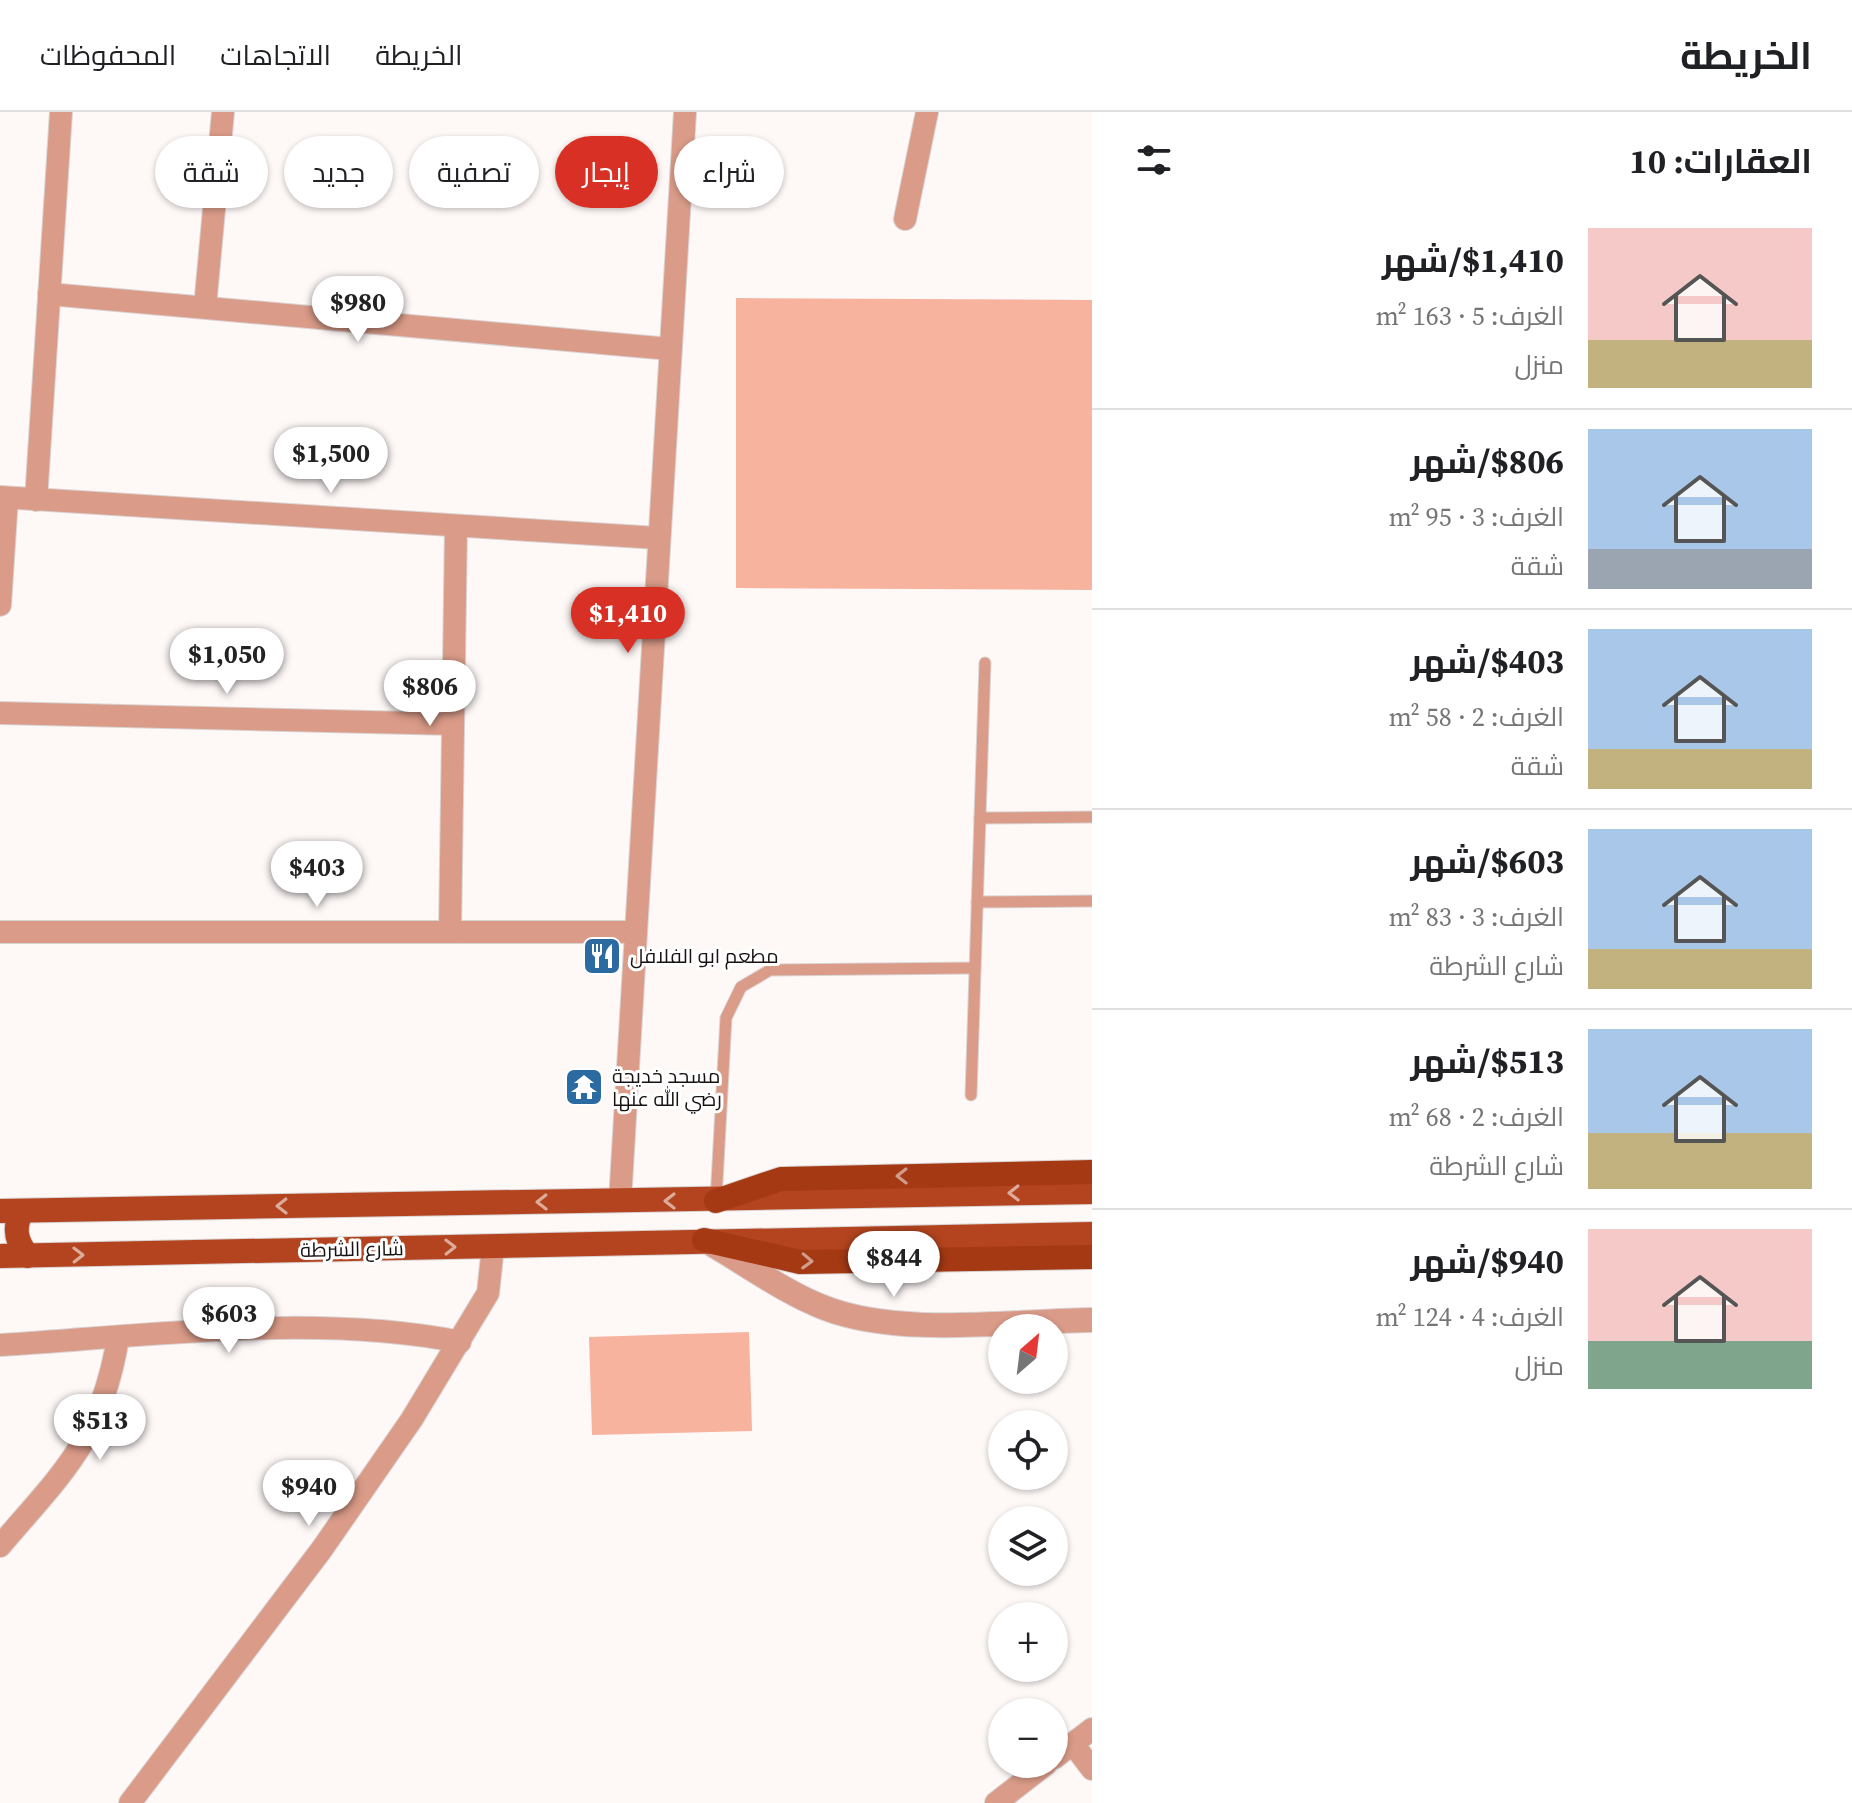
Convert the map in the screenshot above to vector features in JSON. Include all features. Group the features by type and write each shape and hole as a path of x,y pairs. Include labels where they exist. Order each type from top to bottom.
{"highway":[{"path":"716,1201 781,1179 1092,1172"},
{"path":"704,1240 800,1262 1092,1257"}],"main road":[{"path":"11,1211 1092,1192"},
{"path":"11,1211 17,1220 17,1239 28,1256"},
{"name":"شارع الشرطة","path":"0,1256 1092,1234"}],"street":[{"path":"36,500 61,112"},
{"path":"205,307 223,112"},
{"path":"620,1201 685,112"},
{"path":"905,219 927,112"},
{"path":"49,294 670,349"},
{"path":"0,605 4,498 658,538"},
{"path":"450,932 456,526"},
{"path":"0,713 453,724"},
{"path":"0,932 634,932"},
{"path":"704,1240 795,1293 853,1317 915,1324 1092,1320"},
{"path":"130,1803 322,1549 460,1342 488,1293 493,1247"},
{"path":"0,1345 321,1327 391,1331 460,1342"},
{"path":"0,1546 79,1453 105,1400 118,1338"},
{"path":"1068,1748 1092,1729"},
{"path":"1073,1744 1092,1769"},
{"path":"996,1803 1028,1778"}],"lane":[{"path":"971,1095 985,663"},
{"path":"980,818 1092,817"},
{"path":"977,902 1092,901"},
{"path":"716,1201 726,1018 731,1002 741,987 770,970 975,968"}],"shaded area":[{"path":"736,298 1092,300 1092,590 736,588"},
{"path":"749,1332 752,1431 592,1435 589,1337"}],"place":[{"name":"مطعم ابو الفلافل","path":"602,956"},
{"name":"مسجد خديجة رضي الله عنها","path":"584,1087"}]}
